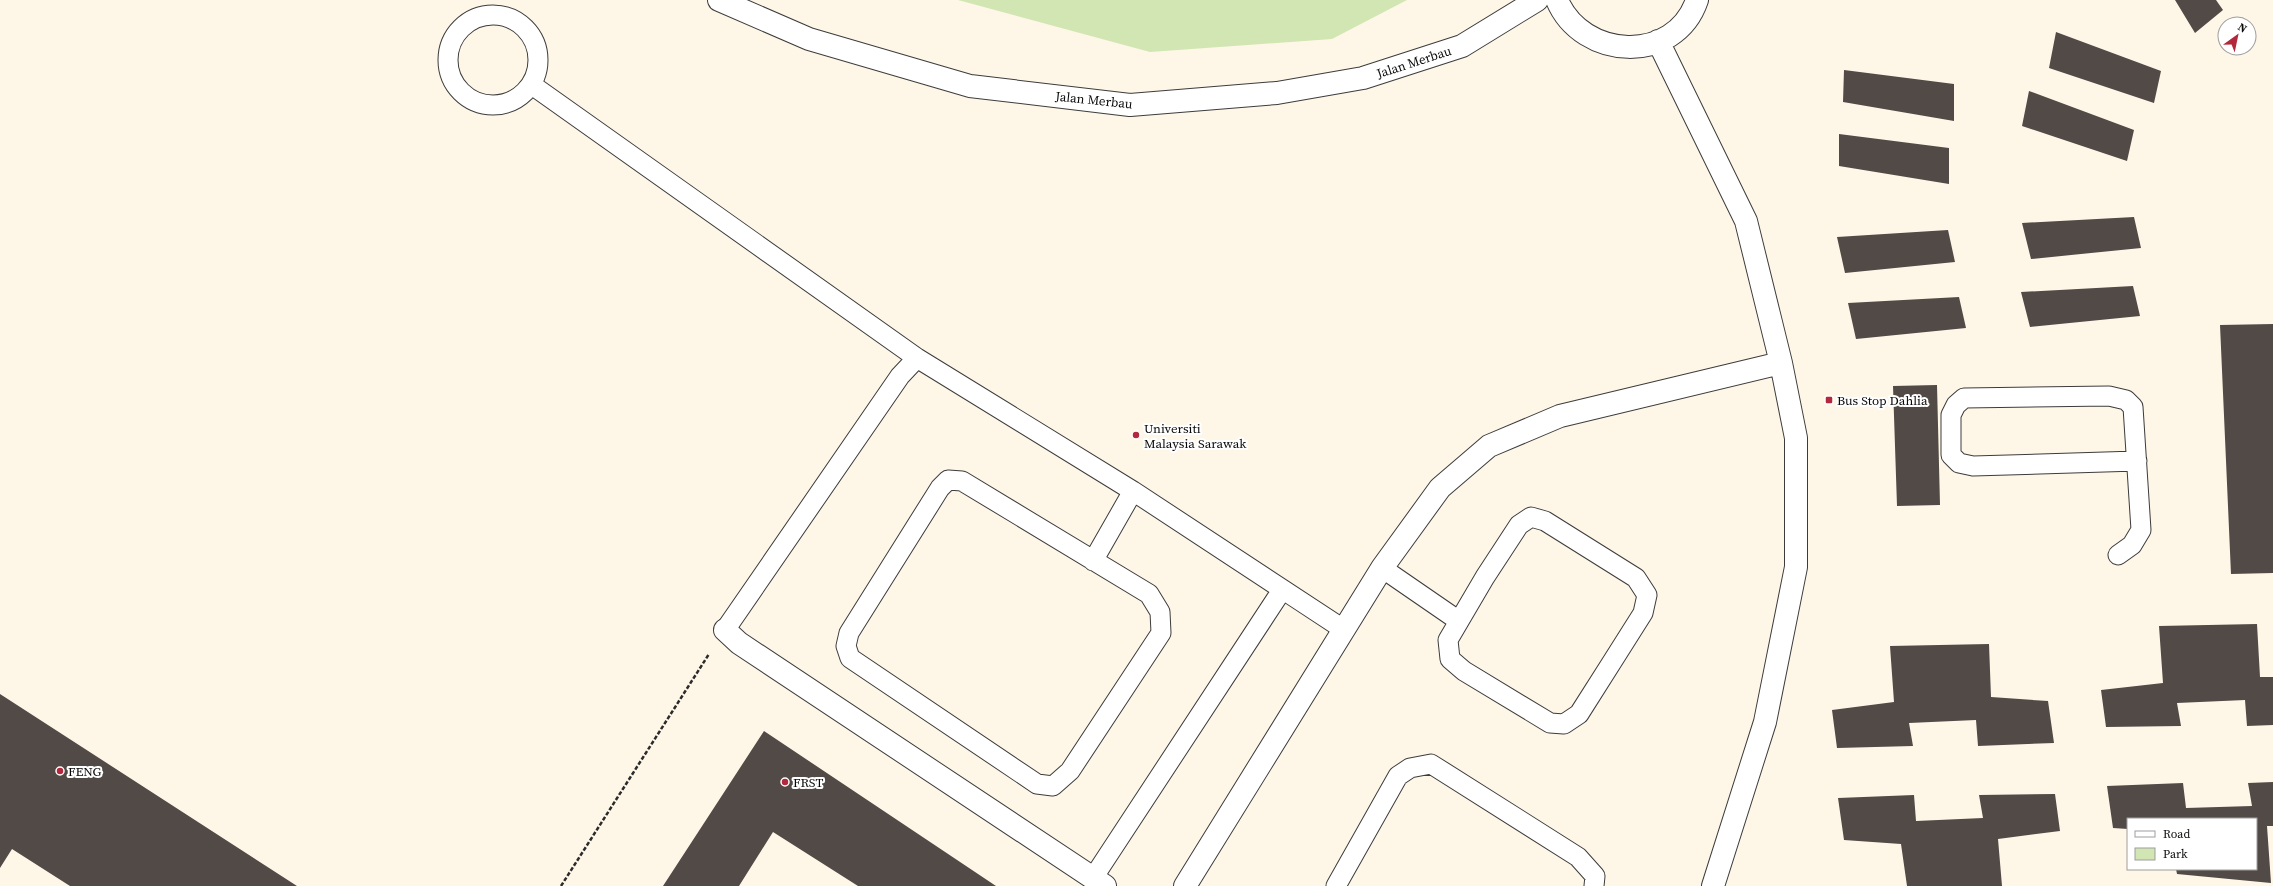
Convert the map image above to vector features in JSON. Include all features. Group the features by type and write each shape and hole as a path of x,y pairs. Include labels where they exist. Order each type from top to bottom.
{"street":[{"name":"Jalan Merbau","path":"720,0 809,39 970,86 1130,105 1277,93 1363,78 1462,46 1537,0"},
{"path":"1557,0 1561,11 1575,28 1594,40 1615,47 1637,47 1658,41 1679,28 1694,8 1697,0"},
{"path":"1658,41 1746,221 1781,363 1796,438 1796,567 1766,722 1713,886"},
{"path":"1185,886 1382,568 1440,488 1489,446 1560,416 1781,363"},
{"path":"725,630 739,643 1099,882"}],"lane":[{"path":"480,16 502,16 522,25 535,42 538,64 532,85 516,100 495,106 473,101 457,87 448,67 450,45 461,27 480,16"},
{"path":"532,85 917,358 1133,491 1343,629"},
{"path":"725,630 900,376 917,358"},
{"path":"2118,555 2132,545 2141,530 2134,408 2126,400 2109,396 1964,398 1956,405 1951,415 1952,455 1958,463 1973,466 2137,461"},
{"path":"948,480 962,481 1093,561 1149,594 1160,612 1161,633 1070,771 1053,786 1037,784 850,658 846,646 849,634 940,488 948,480"},
{"path":"1093,561 1133,491"},
{"path":"1531,517 1545,520 1636,578 1647,595 1643,613 1579,714 1564,724 1550,723 1464,671 1450,659 1448,640 1459,621 1519,525 1531,517"},
{"path":"1382,568 1459,621"},
{"path":"1099,882 1282,590"},
{"path":"1336,886 1398,776 1410,768 1431,764 1578,857 1595,876 1594,886"}],"path":[{"path":"561,886 725,630"}],"green space":[{"path":"958,0 1407,0 1332,39 1150,52"}],"building":[{"path":"2175,0 2216,0 2223,10 2195,33"},
{"path":"2056,32 2161,71 2154,103 2049,68"},
{"path":"1844,70 1954,84 1954,121 1843,102"},
{"path":"2029,91 2134,130 2127,161 2022,126"},
{"path":"1839,134 1949,148 1949,184 1839,166"},
{"path":"2134,217 2141,248 2031,259 2022,223"},
{"path":"1948,230 1955,262 1845,273 1837,237"},
{"path":"2133,286 2140,316 2030,327 2021,292"},
{"path":"1959,297 1966,328 1856,339 1848,303"},
{"path":"2273,324 2273,573 2231,574 2220,325"},
{"path":"1937,385 1940,505 1897,506 1893,386"},
{"path":"2257,624 2260,677 2273,677 2273,725 2247,726 2245,700 2177,703 2181,726 2106,727 2101,690 2163,683 2159,626"},
{"path":"1989,644 1991,697 2048,701 2054,743 1978,746 1976,720 1909,723 1913,746 1837,748 1832,710 1894,702 1890,646"},
{"name":"FENG","path":"0,694 297,886 70,886 12,849 0,868"},
{"name":"FRST","path":"764,731 996,886 858,886 773,832 739,886 663,886"},
{"path":"2273,782 2273,826 2267,826 2271,883 2177,874 2176,870 2257,870 2257,818 2127,818 2127,829 2113,828 2107,786 2183,783 2186,808 2252,806 2248,783"},
{"path":"2055,794 2060,831 1998,839 2002,886 1907,886 1901,844 1844,840 1838,798 1914,795 1916,821 1983,818 1979,795"}],"place":[{"name":"Bus Stop Dahlia","path":"1829,400"},
{"name":"Universiti Malaysia Sarawak","path":"1136,435"},
{"name":"FENG","path":"60,771"},
{"name":"FRST","path":"785,782"}]}
